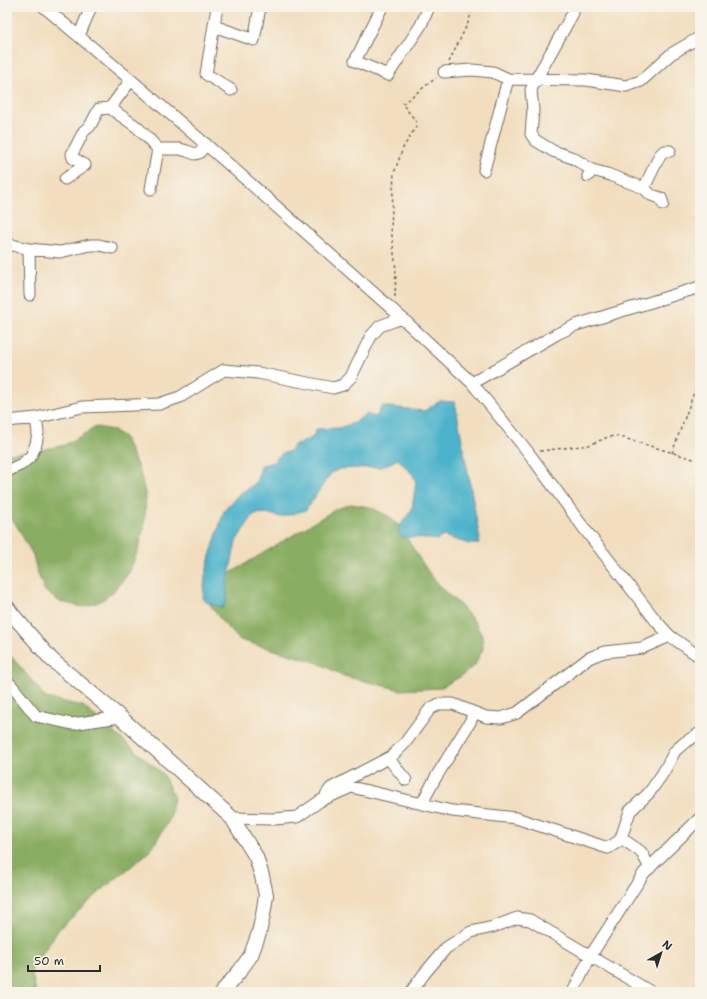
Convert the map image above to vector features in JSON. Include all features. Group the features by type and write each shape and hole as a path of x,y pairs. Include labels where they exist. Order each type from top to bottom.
{"street":[{"path":"44,7 206,144 398,314 472,383 528,452 583,527 657,622 670,636 700,657"},
{"path":"79,36 91,7"},
{"path":"218,7 206,74 231,90"},
{"path":"214,26 254,40 260,7"},
{"path":"382,7 355,61 388,75 421,24 429,7"},
{"path":"573,13 536,79 532,90 532,134 535,140 553,151 573,158 590,173 607,174 644,188 651,195 661,198 663,204"},
{"path":"444,72 472,70 493,72 508,79 586,80 626,86 641,82 671,54 700,37"},
{"path":"484,170 508,79"},
{"path":"110,108 131,80"},
{"path":"65,179 85,165 73,158 72,154 84,131 90,126 99,109 110,108 137,127 158,149 180,149 195,154 199,153 206,144"},
{"path":"151,189 158,149"},
{"path":"644,188 660,155 664,151 670,151"},
{"path":"7,245 60,252 100,245 112,248"},
{"path":"29,249 30,295"},
{"path":"472,383 557,334 576,325 700,288"},
{"path":"7,421 36,418 82,407 159,404 180,397 224,370 258,373 333,388 343,385 351,377 371,336 380,326 398,314"},
{"path":"7,471 22,464 32,456 38,433 36,418"},
{"path":"7,607 51,659 120,718 232,818 256,857 266,895 259,933 251,955 222,992"},
{"path":"320,801 331,788 392,756 405,743 430,709 439,704 453,704 486,717 502,718 517,713 589,658 604,652 642,648 670,636"},
{"path":"7,681 36,716 72,724 120,718"},
{"path":"422,804 436,777 474,713"},
{"path":"232,818 274,819 297,817 320,801 351,787 452,811 516,818 608,848 621,838 630,811 649,793 663,773 675,751 684,743 700,733"},
{"path":"388,758 406,780"},
{"path":"573,992 591,955 644,874 700,818"},
{"path":"621,838 640,851 650,868"},
{"path":"411,992 446,948 471,932 493,927 517,918 530,920 651,992"}],"path":[{"path":"398,314 396,270 391,228 394,173 403,148 416,127 416,121 402,104 444,72 468,23 473,7"},
{"path":"672,453 700,376"},
{"path":"528,452 589,445 608,437 617,436 700,461"}],"green space":[{"path":"96,427 113,430 124,437 140,472 146,497 144,527 138,550 129,573 112,593 101,601 84,607 60,602 45,591 37,572 33,555 15,523 7,514 7,454 41,450 65,445"},
{"path":"351,504 370,507 388,516 398,525 427,570 441,588 461,606 474,621 482,636 483,648 475,665 460,677 440,688 401,690 344,676 316,662 240,640 223,623 207,600 214,583 336,509"},
{"path":"7,651 46,698 83,706 163,774 174,797 170,819 150,851 101,891 59,929 31,970 36,992 7,992"}],"water":[{"path":"440,401 455,402 480,539 478,544 469,544 443,536 437,540 402,537 398,533 400,526 412,509 416,482 413,475 398,459 381,467 339,469 330,474 306,510 281,517 266,513 254,514 236,541 227,585 227,600 223,608 206,602 203,598 205,577 224,511 239,494 255,484 262,465 273,462 281,454 290,451 293,446 312,438 317,429 338,428 354,423 366,414 376,417 382,406 424,411"}]}
